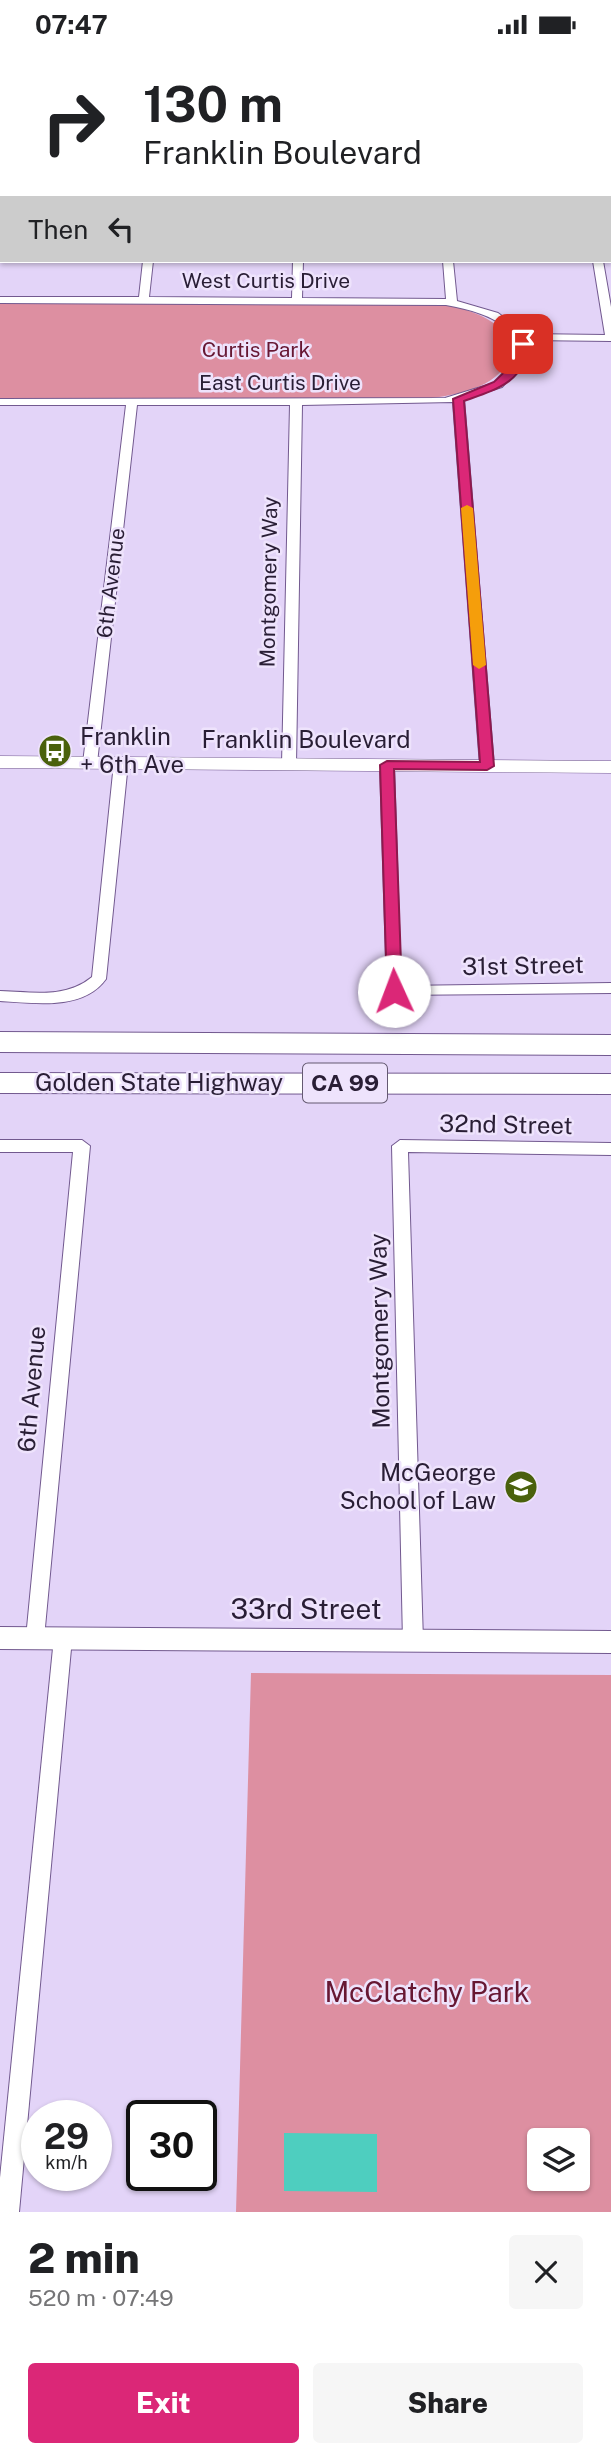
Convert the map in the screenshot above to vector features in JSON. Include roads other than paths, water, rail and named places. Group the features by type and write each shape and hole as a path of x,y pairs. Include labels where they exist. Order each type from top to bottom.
{"highway":[{"name":"Golden State Highway","path":"0,1042 611,1045"},
{"name":"Golden State Highway","path":"0,1083 611,1084"}],"main road":[{"name":"Franklin Boulevard","path":"0,762 611,768"}],"street":[{"path":"144,300 148,263"},
{"path":"297,300 298,263"},
{"path":"449,263 452,303"},
{"path":"523,337 611,338 598,263"},
{"name":"West Curtis Drive","path":"0,300 452,303 494,315 523,337"},
{"name":"East Curtis Drive","path":"0,402 430,402 458,399 498,385 509,376 524,354 523,337"},
{"path":"458,399 487,766"},
{"name":"Montgomery Way","path":"289,764 296,402"},
{"name":"6th Avenue","path":"90,763 132,403"},
{"path":"0,996 70,997 88,991 99,979 121,763"},
{"name":"31st Street","path":"387,765 394,991 611,988"},
{"name":"6th Avenue","path":"0,1146 82,1146 35,1638"},
{"name":"Montgomery Way","path":"400,1146 413,1641"},
{"name":"32nd Street","path":"400,1146 611,1149"},
{"name":"33rd Street","path":"0,1638 611,1642"},
{"path":"8,2212 63,1638"}],"place":[{"name":"Franklin + 6th Ave","path":"55,751"},
{"name":"McGeorge School of Law","path":"521,1487"}],"park label":[{"name":"Curtis Park","path":"256,350"},
{"name":"McClatchy Park","path":"427,1992"}]}
